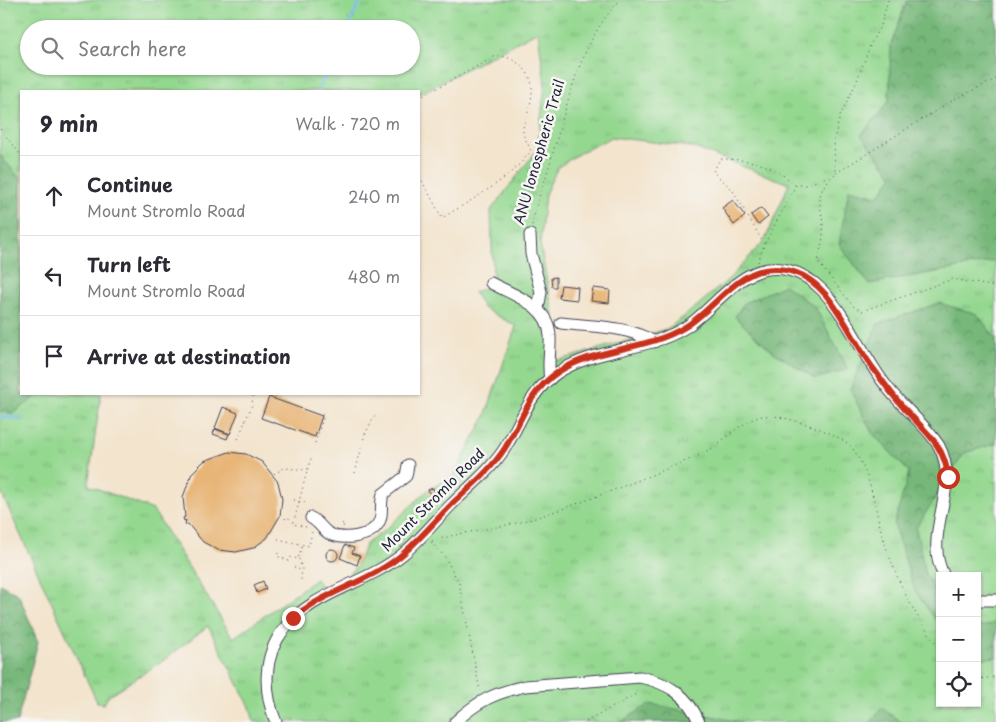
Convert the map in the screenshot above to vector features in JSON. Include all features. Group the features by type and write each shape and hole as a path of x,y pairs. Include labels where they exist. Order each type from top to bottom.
{"street":[{"name":"ANU Ionospheric Trail","path":"530,235 532,254 541,292 538,309"},
{"name":"Mount Stromlo Road","path":"276,722 267,695 266,680 272,654 283,630 306,608 376,573 426,538 491,466 504,448 533,396 550,379 573,364 654,342 686,327 742,279 755,272 772,268 799,273 816,284 830,300 884,384 938,446 944,456 948,477 936,541 937,558 942,572"},
{"path":"491,283 538,309 547,321 550,330 547,364 550,379"},
{"path":"561,323 629,331 641,334 654,342"},
{"path":"307,517 320,522 326,532 334,535 356,536 369,532 380,519 383,494 406,476 408,465"},
{"path":"981,600 996,600"},
{"path":"455,722 492,694 525,686 640,677 656,680 680,694 693,709 699,722"}],"path":[{"name":"ANU Ionospheric Trail","path":"530,235 566,108 584,57 595,34 620,0"},
{"path":"888,0 881,25 870,43 856,82 840,116 834,139 835,174 822,188 819,208 823,233 818,262 853,306 862,311 953,278 996,287"},
{"path":"420,97 490,58 502,56 515,61 525,69 533,89 523,128 523,134 531,151 512,170 484,193 442,218 420,176"},
{"path":"764,245 732,189 713,172 720,159 750,161 780,172 796,185 806,185 835,174 953,100 996,79"},
{"path":"0,129 20,154"},
{"path":"512,170 518,176"},
{"path":"755,272 764,245 796,185"},
{"path":"238,439 252,405 253,395"},
{"path":"355,473 365,434 376,413"},
{"path":"315,443 323,422 324,416 320,414"},
{"path":"426,538 531,519 608,492 702,454 755,419 775,416 825,431 842,438 852,447 860,459 873,492 882,532 896,578 912,608 936,642"},
{"path":"296,513 307,517 307,527 293,524 296,513 300,501 312,456"},
{"path":"274,474 284,468 308,470"},
{"path":"294,500 306,503"},
{"path":"285,519 286,517 294,520"},
{"path":"342,524 344,523 342,531"},
{"path":"278,539 296,541 309,546 312,533"},
{"path":"426,538 445,557 460,583 483,700"},
{"path":"301,581 300,560 298,559 303,544"},
{"path":"278,553 277,556 289,561 291,557 298,559"},
{"path":"294,567 301,570"},
{"path":"586,722 636,694 640,677"},
{"path":"981,679 996,678"}],"green space":[{"path":"0,0 996,0 996,722 254,722 250,707 208,626 164,660 107,697 104,704 97,702 0,490","holes":["612,137 692,147 789,184 765,240 729,279 667,329 557,361 556,331 540,243 545,194 558,167 581,152"]},
{"path":"907,0 996,0 996,261 869,284 839,244 849,189 878,196 893,176 861,135 889,101 891,45"},
{"path":"0,155 20,179 20,395 39,395 13,413 0,412"},
{"path":"785,285 815,307 848,369 816,379 772,351 735,317 744,303"},
{"path":"939,303 977,314 996,339 996,444 964,453 916,528 925,573 936,594 936,620 915,591 894,525 909,472 872,433 850,389 878,324"},
{"path":"0,584 19,595 38,642 17,722 0,722"},
{"path":"996,622 996,657 981,659 981,626"},
{"path":"650,704 741,722 621,722"},
{"path":"882,708 901,722 871,722"}],"building":[{"path":"733,200 745,216 734,225 722,208"},
{"path":"761,208 768,217 758,225 751,215"},
{"path":"556,277 556,287 552,287 551,278"},
{"path":"561,285 578,287 577,300 559,298"},
{"path":"593,288 610,290 609,303 591,301"},
{"path":"269,397 322,416 315,437 261,418"},
{"path":"223,407 238,413 230,434 215,428"},
{"path":"215,429 229,434 227,439 213,434"},
{"path":"229,452 246,454 262,462 278,482 282,499 280,516 267,538 253,548 236,552 218,550 203,542 188,524 185,525 186,520 184,521 183,518 185,517 183,497 192,473 204,461"},
{"path":"433,488 437,496 432,498 428,490"},
{"path":"345,545 354,548 352,553 360,556 357,565 340,558"},
{"path":"330,549 334,549 338,555 334,561 330,561 326,557 326,553"},
{"path":"263,581 266,589 257,593 254,585"}],"waterway":[{"path":"351,20 361,0"},
{"path":"318,90 326,75"},
{"path":"0,417 22,418"}],"route":[{"path":"293,618 319,600 376,573 404,553 491,466 504,448 533,396 544,383 558,372 573,364 654,342 673,334 697,319 742,279 760,270 779,268 799,273 816,284 824,292 884,384 904,408 933,437 944,456 948,477"}]}
